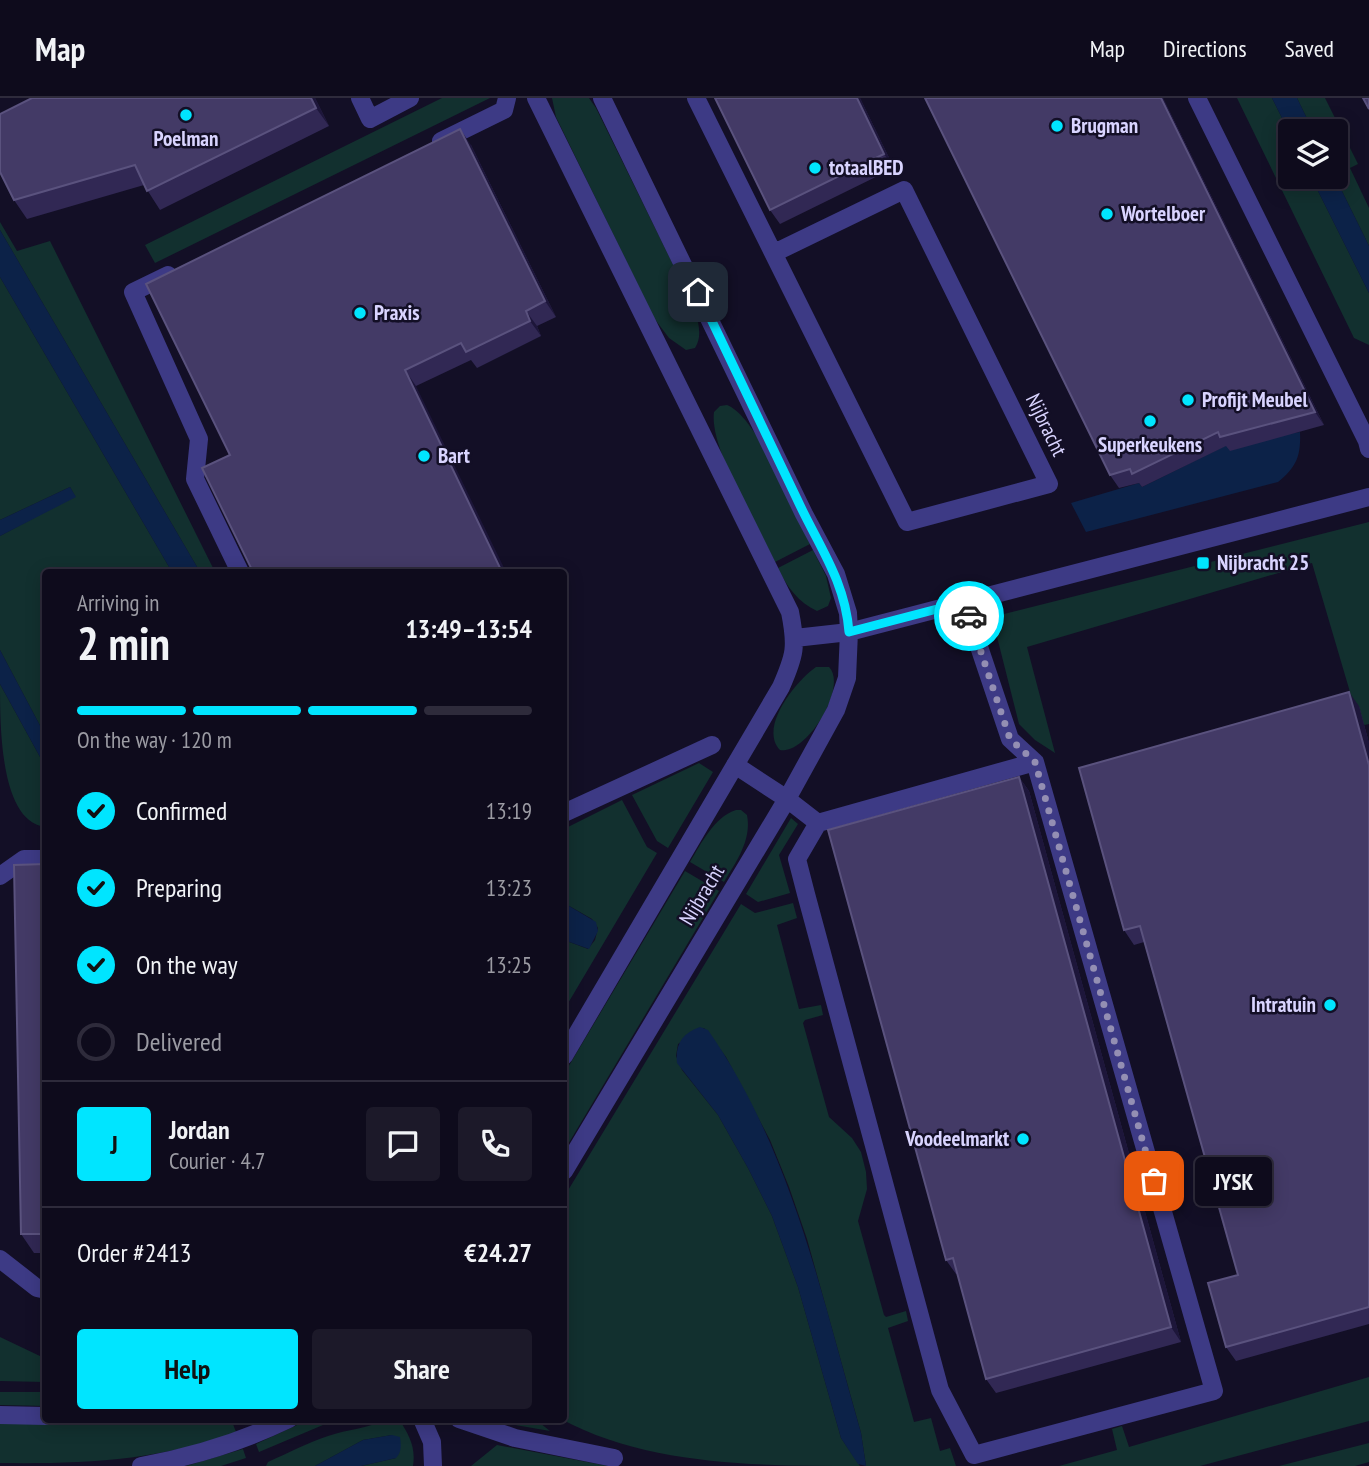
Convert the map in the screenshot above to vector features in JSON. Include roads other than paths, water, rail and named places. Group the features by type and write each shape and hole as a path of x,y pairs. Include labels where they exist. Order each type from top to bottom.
{"street":[{"path":"360,98 370,119 411,98"},
{"path":"426,148 504,110 507,98"},
{"name":"Nijbracht","path":"536,98 790,612 795,638 793,659 781,687 567,1051"},
{"name":"Nijbracht","path":"567,1166 787,799 836,710 847,678 849,632 843,592 836,574 804,514 602,98"},
{"name":"Nijbracht","path":"696,98 907,522 1049,484 904,190 774,253"},
{"path":"1197,98 1369,449"},
{"path":"182,268 133,292 199,439 195,479 239,569"},
{"path":"795,638 849,632 1369,497"},
{"path":"964,602 1010,739 1035,762 1213,1391 974,1455 940,1390 797,859 818,823 1035,762"},
{"path":"567,812 712,745"},
{"path":"735,765 818,823"},
{"path":"0,876 24,859 42,859"},
{"path":"0,1259 42,1289"},
{"path":"0,1415 42,1416"},
{"path":"141,1466 192,1456 237,1442 280,1423"},
{"path":"424,1423 432,1442 433,1466"},
{"path":"471,1423 515,1437 614,1458"}],"water":[{"path":"1272,98 1297,98 1307,119 1282,119"},
{"path":"1317,189 1341,189 1369,246 1369,293"},
{"path":"0,230 198,569 170,569 0,277"},
{"path":"1300,432 1300,447 1296,460 1290,471 1278,482 1086,532 1071,503 1139,483 1142,487 1227,445"},
{"path":"70,487 76,497 0,536 0,520"},
{"path":"0,650 42,729 42,761 0,684"},
{"path":"567,905 596,922 598,931 589,949 567,941"},
{"path":"700,1027 708,1030 737,1076 762,1124 783,1174 832,1328 861,1433 866,1466 858,1464 841,1438 798,1287 772,1216 718,1115 677,1063 681,1040"},
{"path":"392,1435 400,1437 400,1451 396,1458 361,1466 315,1466 363,1440"}],"place":[{"name":"Poelman","path":"186,115"},
{"name":"Brugman","path":"1057,126"},
{"name":"totaalBED","path":"815,168"},
{"name":"Wortelboer","path":"1107,214"},
{"name":"Praxis","path":"360,313"},
{"name":"Profijt Meubel","path":"1188,400"},
{"name":"Superkeukens","path":"1150,421"},
{"name":"Bart","path":"424,456"},
{"name":"Nijbracht 25","path":"1203,563"},
{"name":"Intratuin","path":"1330,1005"},
{"name":"Voodeelmarkt","path":"1023,1139"},
{"name":"JYSK","path":"1154,1181"}]}
